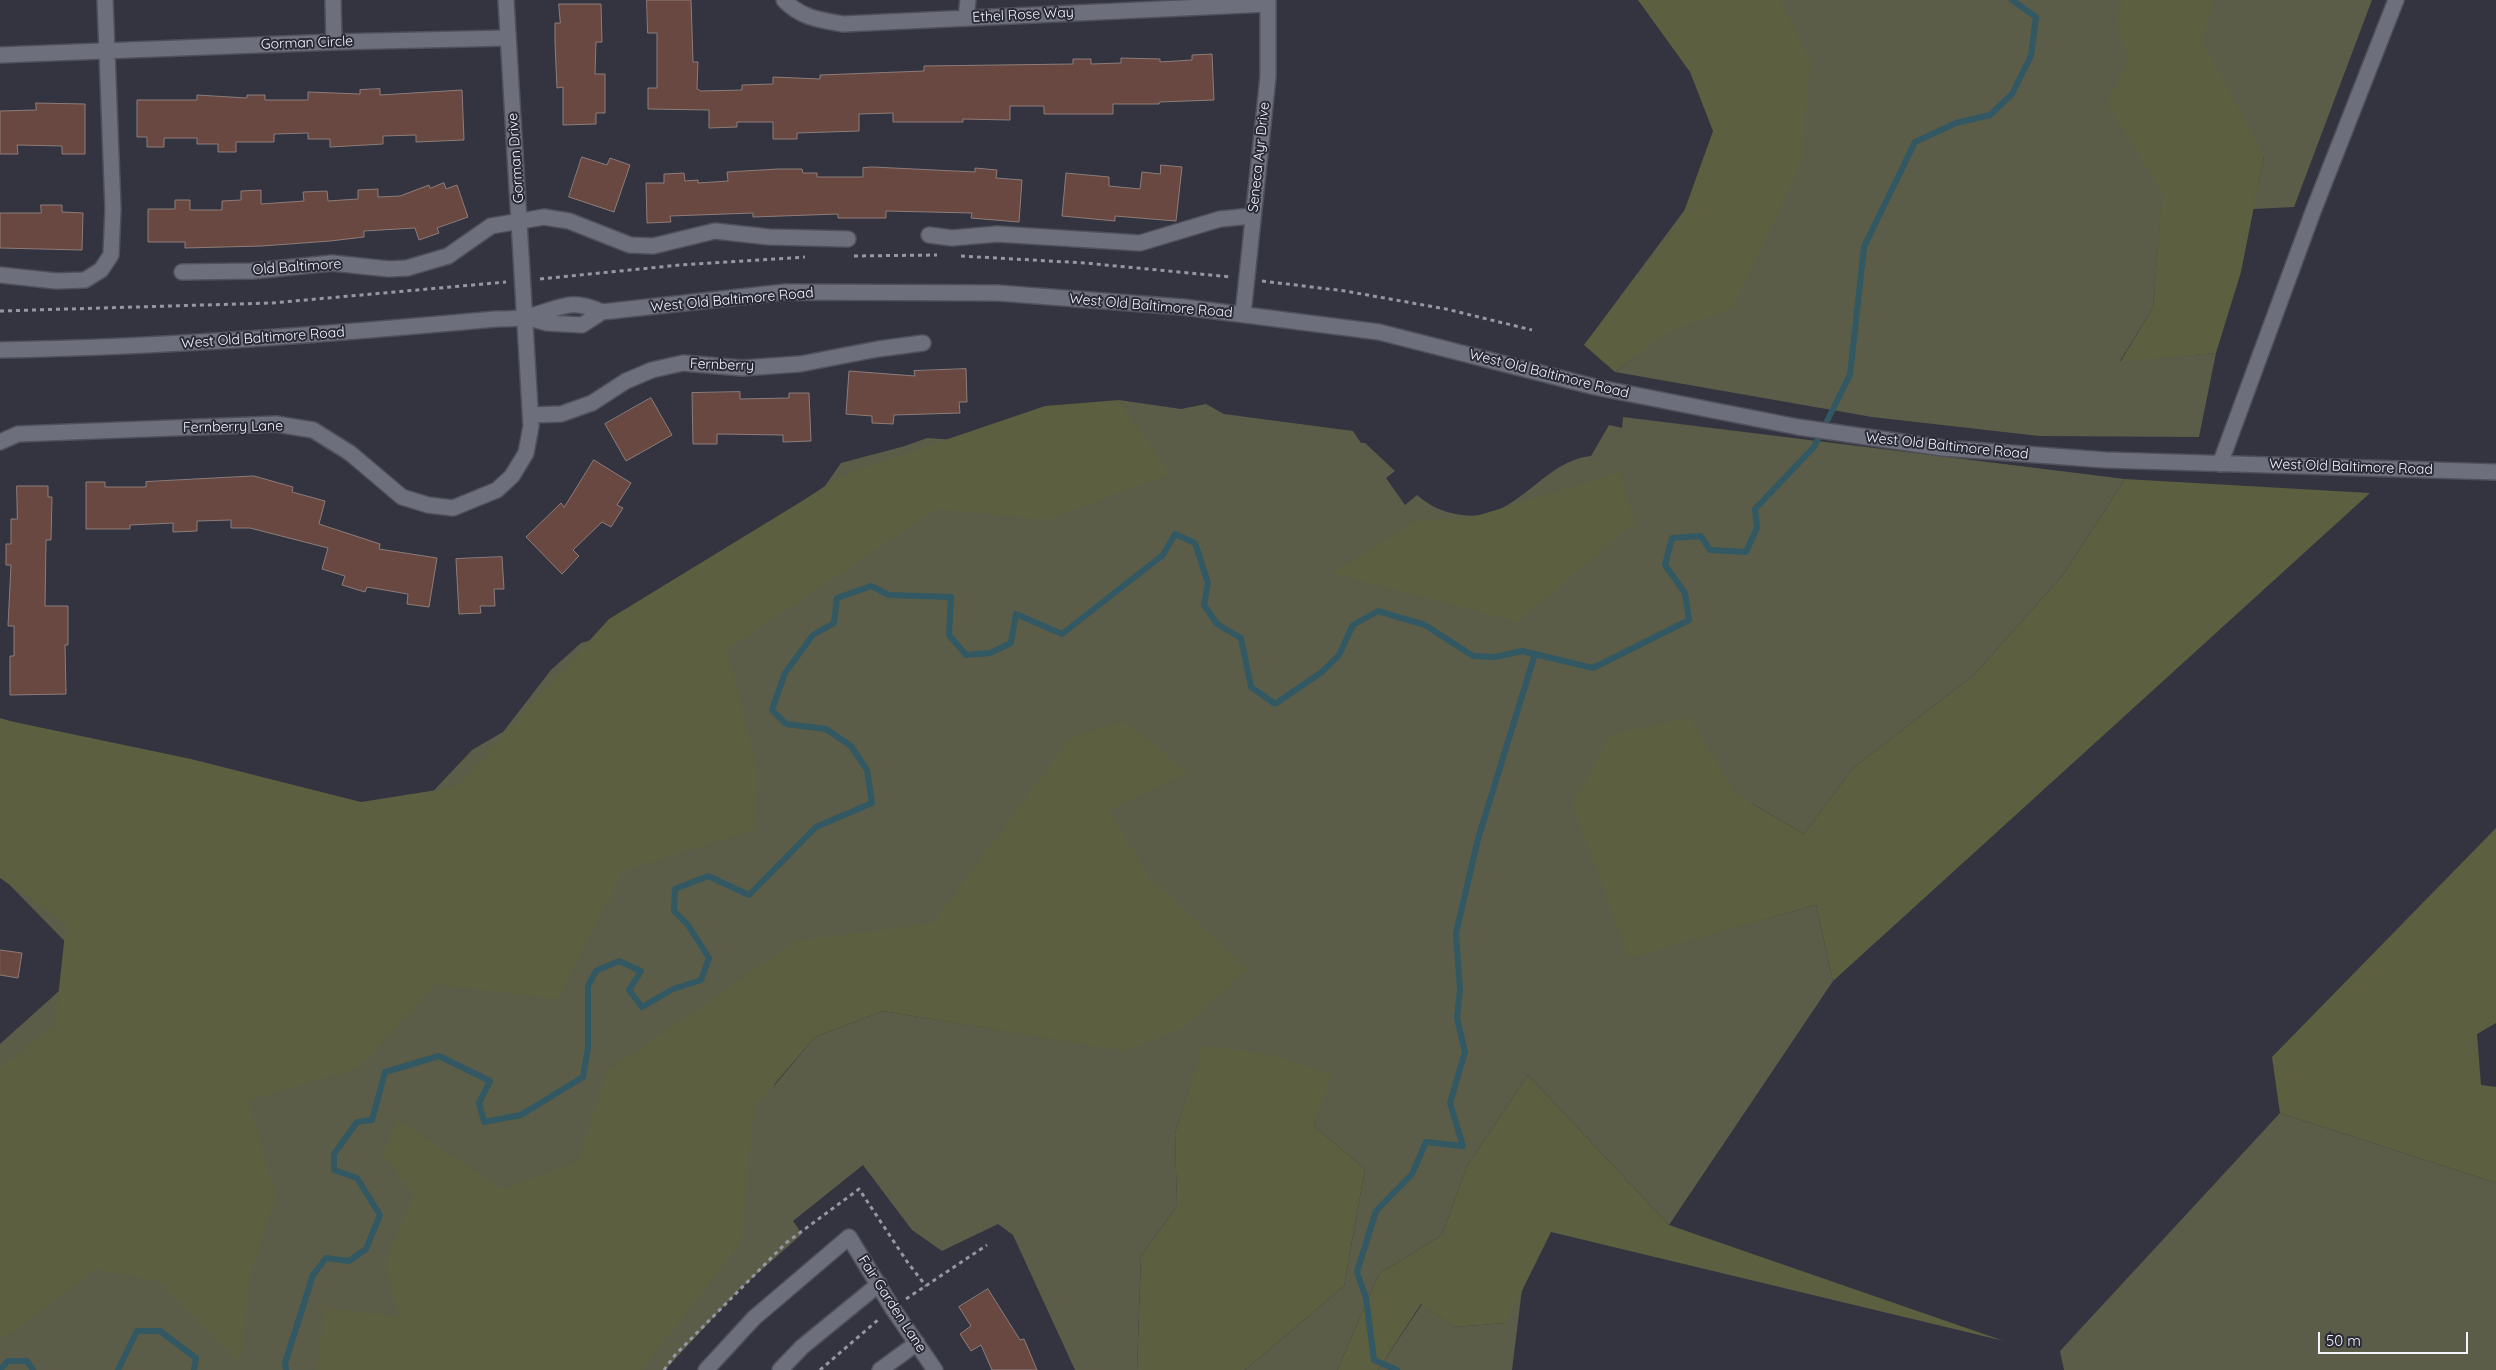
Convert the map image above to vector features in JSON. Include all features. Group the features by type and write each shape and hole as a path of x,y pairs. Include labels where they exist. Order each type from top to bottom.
{"street":[{"path":"0,275 56,281 85,280 101,270 111,255 114,209 105,0"},
{"path":"334,0 334,42"},
{"name":"Gorman Drive","path":"506,0 526,317"},
{"name":"Ethel Rose Way","path":"784,0 791,7 810,18 843,24 966,18 1104,6 1268,2"},
{"path":"966,18 968,0"},
{"path":"2220,464 2314,208 2396,0"},
{"name":"Seneca Ayr Drive","path":"1243,314 1268,77 1268,2"},
{"name":"Gorman Circle","path":"0,55 334,42 508,38"},
{"path":"929,236 952,238 997,234 1140,243 1220,219 1252,216"},
{"name":"Old Baltimore","path":"182,272 253,271 332,263 389,269 407,268 448,256 491,226 544,217 570,222 630,245 653,246 715,231 769,237 848,239"},
{"name":"West Old Baltimore Road","path":"0,350 127,348 303,336 526,317 547,323 582,325 602,312 785,292 998,293 1243,314 1379,332 1595,387 1798,426 1943,448 2106,460 2496,472"},
{"name":"Fernberry Lane","path":"0,442 18,434 276,424 313,430 350,453 402,497 428,505 452,508 497,490 512,476 526,453 531,415 526,317"},
{"name":"Fernberry","path":"531,415 561,414 592,403 626,381 652,370 683,363 742,368 800,364 878,349 923,343"},
{"name":"Fair Garden Lane","path":"706,1370 754,1318 849,1237 893,1309 935,1370"},
{"path":"780,1370 802,1347 879,1284"},
{"path":"880,1370 917,1343"}],"green space":[{"path":"1638,0 1781,0 1810,61 1803,160 1733,309 1669,332 1615,372 1584,345 1681,220 1713,131 1690,72"},
{"path":"1683,0 2372,0 2294,207 2253,209 2264,156 2162,200 2153,308 2120,361 2216,353 2199,437 2039,436 1872,417 1615,372 1635,357 1584,345 1704,184 1741,120"},
{"path":"2122,0 2213,0 2203,41 2264,156 2241,272 2216,353 2120,362 2153,308 2162,193 2106,103 2129,61 2116,24"},
{"path":"1119,400 1181,409 1206,404 1224,414 1353,431 1361,443 1365,443 1395,471 1386,478 1405,505 1417,495 1449,513 1462,515 1481,515 1498,510 1514,501 1557,468 1573,460 1591,456 1609,425 1622,428 1623,417 2125,479 2063,575 1975,674 1853,768 1804,834 1751,803 1629,957 1816,905 1833,981 1669,1225 1528,1075 1467,1166 1442,1235 1379,1274 1337,1370 1245,1370 1344,1286 1365,1169 1314,1126 1317,1117 1193,1078 1175,1133 1177,1206 1141,1256 1137,1370 1075,1370 1013,1235 998,1224 942,1251 912,1230 863,1165 793,1221 802,1234 739,1290 665,1370 0,1370 0,1044 88,965 0,875 0,718 391,836 472,750 503,732 551,670 581,643 601,637 825,486 841,463 905,446 927,438 969,441 1130,417","holes":["890,986 1068,1041 883,1011 815,1037 773,1087 794,1047"]},
{"path":"1119,400 1170,474 1047,520 937,509 728,649 758,773 754,829 623,872 559,999 437,985 357,1069 249,1100 276,1195 251,1275 240,1363 159,1282 95,1269 18,1329 0,1338 0,1068 55,1025 66,924 0,878 0,719 191,759 361,802 456,787 609,619 848,473 1045,406"},
{"path":"1620,472 1635,522 1518,622 1332,573 1416,521 1473,517"},
{"path":"2125,479 2370,493 1833,981 1816,905 1629,958 1572,805 1610,735 1689,717 1737,795 1804,834 1853,768 1975,674 2063,575"},
{"path":"1124,721 1189,773 1109,810 1151,879 1248,969 1183,1028 1125,1051 883,1011 815,1037 754,1108 742,1241 642,1370 317,1370 324,1308 399,1317 384,1264 414,1195 382,1155 397,1119 503,1189 578,1161 607,1071 796,941 933,923 1070,738"},
{"path":"2496,828 2496,1023 2477,1034 2481,1085 2496,1087 2496,1183 2280,1113 2272,1057"},
{"path":"1203,1045 1278,1056 1332,1075 1314,1126 1365,1169 1344,1286 1245,1370 1137,1370 1141,1256 1177,1206 1175,1133"},
{"path":"1528,1075 1669,1225 2004,1341 1551,1232 1506,1323 1455,1327 1421,1304 1378,1370 1337,1370 1379,1274 1442,1235 1467,1166"},
{"path":"2280,1113 2496,1183 2496,1370 2064,1370 2060,1351"},
{"path":"1522,1289 1512,1370 1378,1370 1422,1304 1455,1327 1505,1323"}],"building":[{"path":"647,0 691,0 693,62 698,62 697,89 701,91 742,90 742,85 773,84 773,77 820,79 820,75 924,71 924,66 1073,64 1073,59 1091,59 1091,64 1121,63 1121,58 1160,59 1160,62 1192,60 1192,55 1212,54 1214,100 1160,102 1159,104 1113,104 1113,114 1044,114 1044,106 1010,106 1010,120 963,119 963,122 893,122 893,113 859,114 859,131 797,133 797,139 773,139 773,122 737,122 737,127 709,128 709,110 648,109 648,88 657,88 657,33 648,33"},
{"path":"559,4 601,4 602,42 596,42 595,74 605,74 605,113 596,113 596,124 563,125 563,87 557,88 555,43 555,23 560,23"},
{"path":"380,89 380,95 462,90 464,140 416,142 416,135 383,136 383,144 330,147 330,139 308,139 308,133 274,134 274,142 236,142 236,152 218,152 218,144 197,144 197,138 164,138 164,147 147,147 147,137 137,137 137,100 197,100 197,95 247,98 247,95 265,95 265,100 308,100 308,92 360,94 360,90"},
{"path":"36,103 85,104 85,154 62,154 62,146 17,145 18,154 0,154 0,111 36,110"},
{"path":"582,157 607,165 610,158 630,165 614,212 569,197"},
{"path":"1161,165 1182,167 1176,221 1115,216 1115,221 1062,216 1066,173 1109,177 1109,186 1140,189 1142,172 1160,174"},
{"path":"863,168 975,172 975,168 997,170 996,178 1022,180 1019,222 971,218 972,213 886,211 886,218 838,218 838,214 753,217 753,213 670,216 671,222 647,223 646,183 664,183 664,174 684,173 685,181 698,180 698,183 728,181 727,172 778,169 802,169 803,173 817,173 817,177 863,177"},
{"path":"444,183 446,189 457,185 468,217 437,228 439,233 419,240 415,228 364,231 364,237 330,241 262,246 185,248 185,242 148,242 148,209 175,209 175,200 190,200 190,210 222,210 222,201 241,200 241,191 261,190 261,204 304,201 303,192 327,191 328,201 358,199 358,190 378,189 378,197 400,196 429,185 430,188"},
{"path":"41,205 62,205 62,212 83,213 82,250 0,248 0,213 41,213"},
{"path":"966,369 967,402 959,402 960,413 894,415 893,424 872,423 872,416 846,414 849,371 915,376 914,371"},
{"path":"740,392 740,399 789,398 789,393 809,393 811,441 783,442 783,435 717,434 717,444 693,444 692,393"},
{"path":"651,398 672,435 626,461 605,424"},
{"path":"594,460 631,483 617,505 623,508 611,527 602,522 573,550 579,556 562,574 526,537 561,503 564,507"},
{"path":"254,476 293,487 292,492 325,501 319,524 380,544 379,549 437,558 429,607 407,604 408,594 367,587 365,592 342,585 345,576 322,569 328,548 250,528 231,528 231,520 197,521 197,531 173,532 173,523 130,525 130,529 86,529 86,482 105,482 105,487 146,487 146,482"},
{"path":"17,486 48,486 48,497 52,497 51,540 46,540 45,606 68,606 68,645 65,645 66,694 10,695 10,656 14,656 14,626 8,626 11,565 6,565 6,544 11,544 11,519 17,519"},
{"path":"502,557 504,589 494,589 495,606 480,606 481,613 459,614 456,559"},
{"path":"0,950 22,953 18,978 0,975"},
{"path":"988,1289 1020,1340 1024,1339 1037,1370 992,1370 981,1345 971,1351 960,1334 971,1326 959,1307"}],"waterway":[{"path":"286,1370 285,1363 313,1275 326,1258 349,1261 366,1249 380,1215 357,1178 334,1170 334,1154 357,1122 372,1120 385,1072 439,1056 490,1081 479,1103 484,1122 521,1115 583,1077 588,1048 588,986 596,971 619,961 641,971 629,990 642,1007 673,989 701,980 709,958 688,925 674,911 675,889 708,876 749,895 816,827 872,803 867,770 851,746 826,729 786,724 772,710 785,673 813,635 834,623 837,598 871,586 889,595 951,597 949,635 966,655 990,653 1011,643 1016,614 1062,634 1163,555 1175,534 1195,543 1208,583 1204,605 1217,624 1241,638 1251,687 1275,704 1322,672 1339,655 1353,625 1378,611 1425,625 1473,656 1495,657 1522,651 1593,668 1689,620 1685,593 1665,565 1672,538 1701,536 1710,550 1746,552 1757,528 1755,509 1814,447 1850,375 1864,247 1915,142 1956,123 1990,115 2012,94 2031,56 2036,17 2012,0"},
{"path":"1397,1370 1374,1360 1366,1298 1357,1272 1376,1211 1412,1174 1426,1142 1463,1146 1450,1103 1465,1052 1457,1018 1460,990 1456,933 1478,839 1535,654"},
{"path":"118,1370 137,1331 160,1331 196,1358 194,1370"},
{"path":"0,1370 8,1361 27,1361 33,1370"}]}
